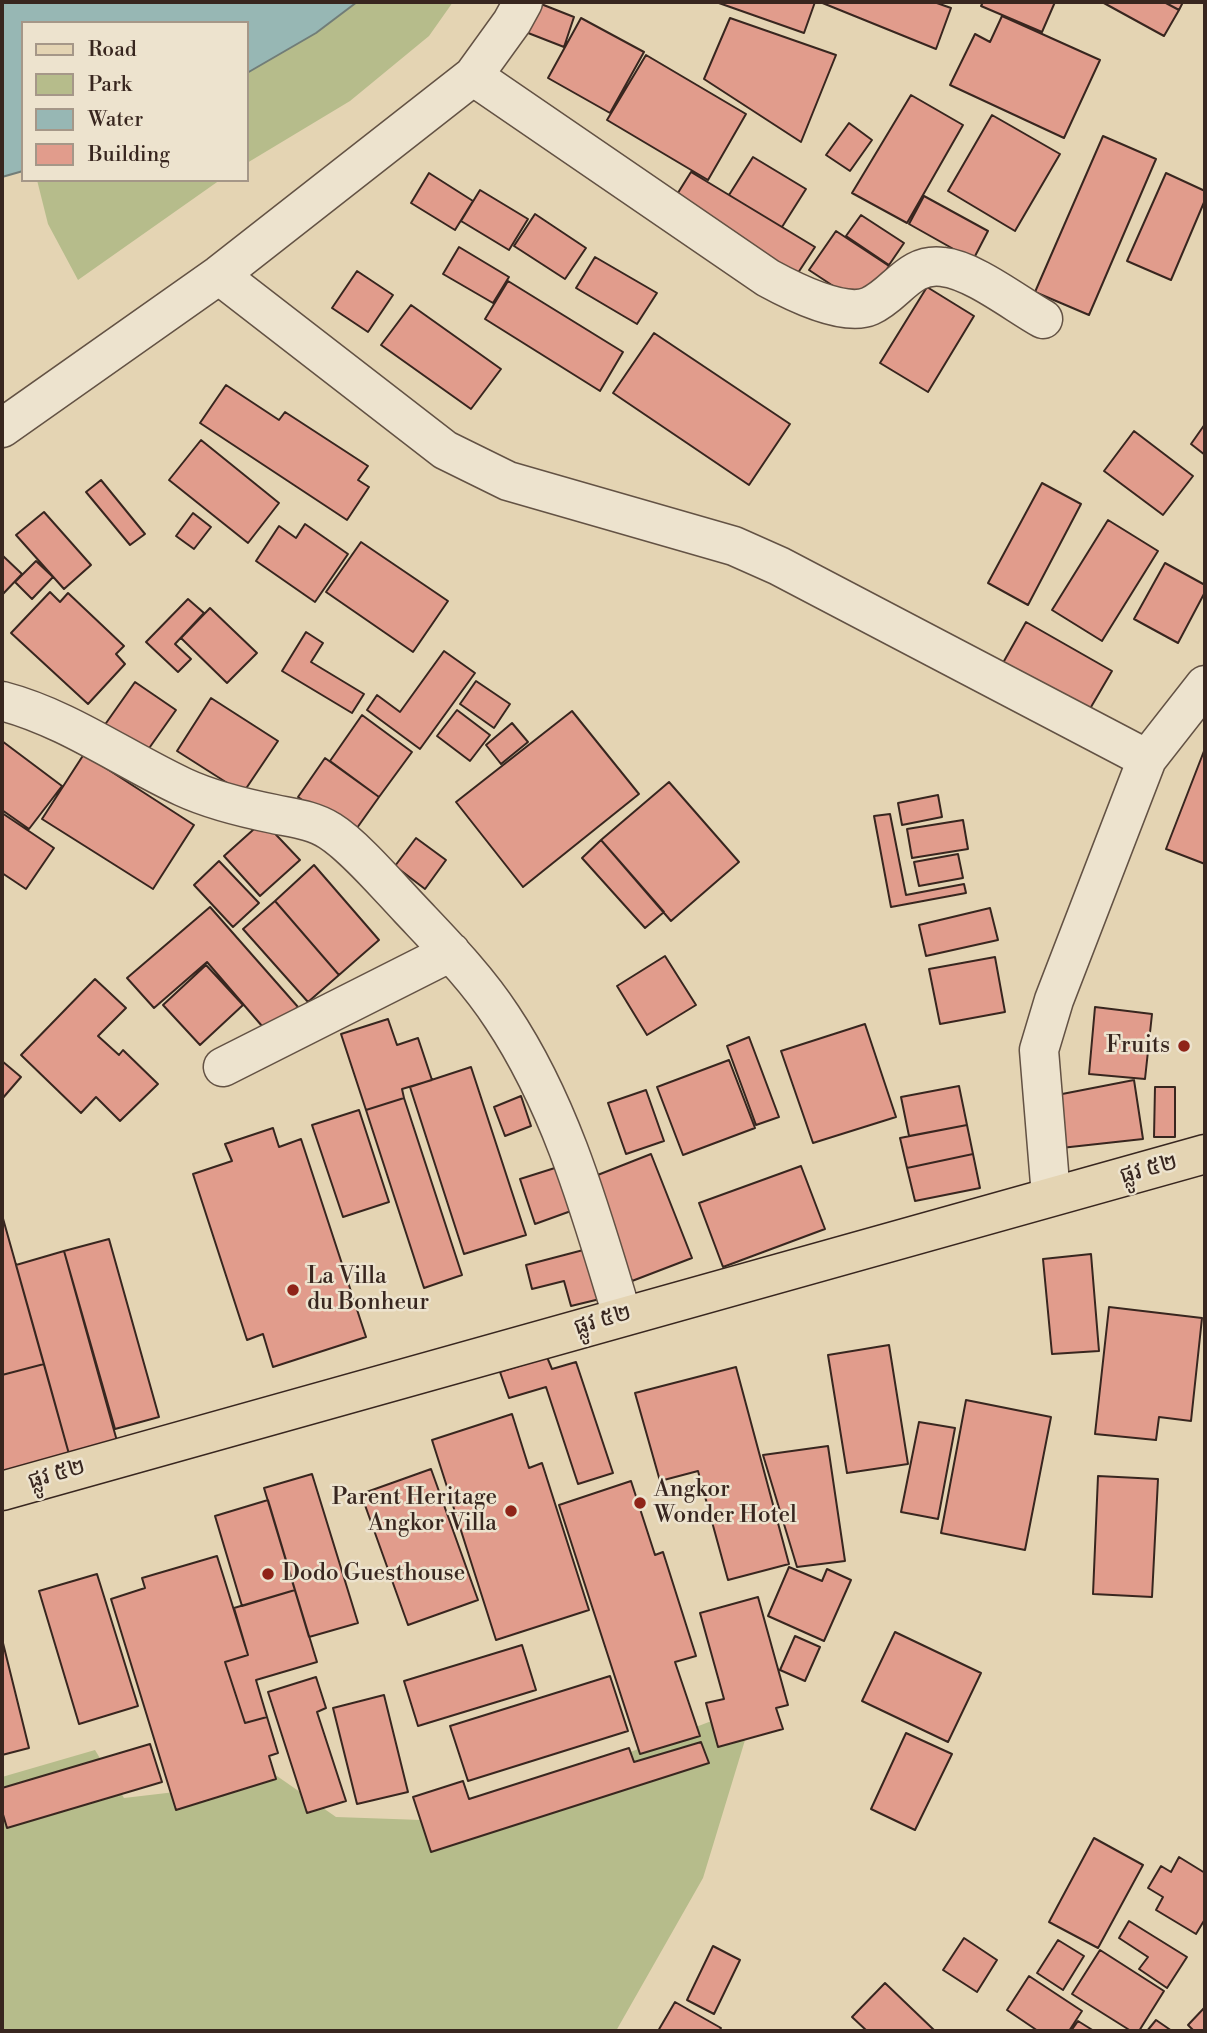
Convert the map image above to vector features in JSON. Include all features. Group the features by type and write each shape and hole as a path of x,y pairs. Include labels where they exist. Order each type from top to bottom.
{"main road":[{"name":"ផ្លូវ ៥២","path":"2,1491 622,1315 1205,1154"}],"street":[{"path":"2,428 219,275 473,76 523,2"},
{"path":"473,76 768,278 804,297 835,306 868,308 896,288 914,270 940,266 957,270 1043,319"},
{"path":"219,275 445,450 476,467 508,481 734,546 779,566 1147,759"},
{"path":"1051,1196 1039,1050 1054,1000 1147,759 1205,685"},
{"path":"2,701 45,716 184,788 222,801 297,818 331,832 476,980 503,1018 535,1074 578,1173 622,1315"},
{"path":"223,1067 450,952"}],"green space":[{"path":"357,2 453,2 429,36 350,101 248,162 248,72 316,33"},
{"path":"38,182 217,182 78,280 48,224"},
{"path":"756,1704 703,1878 616,2031 2,2031 2,1777 95,1750 124,1798 218,1787 251,1758 336,1817 450,1821"}],"water":[{"path":"2,2 357,2 316,33 248,72 248,21 21,21 21,172 2,177"}],"building":[{"path":"536,2 574,17 564,47 523,31"},
{"path":"716,2 815,2 804,33"},
{"path":"820,2 934,2 951,8 936,49"},
{"path":"983,2 1055,2 1042,32 981,6"},
{"path":"1102,2 1164,2 1179,10 1164,36"},
{"path":"1164,2 1183,2 1179,10"},
{"path":"1002,16 1100,60 1064,138 950,85 975,34 990,42"},
{"path":"581,18 644,52 610,113 548,78"},
{"path":"730,18 836,55 801,142 704,79"},
{"path":"646,55 746,114 708,180 607,120"},
{"path":"911,95 963,125 907,223 852,193"},
{"path":"992,115 1060,154 1015,231 948,191"},
{"path":"849,123 872,140 850,171 826,155"},
{"path":"1103,136 1156,159 1089,315 1035,292"},
{"path":"753,157 806,189 782,227 729,195"},
{"path":"691,172 815,247 794,279 671,204"},
{"path":"429,173 473,201 455,230 411,203"},
{"path":"1166,173 1205,191 1205,200 1171,280 1127,261"},
{"path":"480,190 528,219 509,250 461,221"},
{"path":"924,196 988,231 973,260 909,224"},
{"path":"535,214 586,248 565,279 514,246"},
{"path":"861,215 904,243 889,265 846,236"},
{"path":"836,231 889,266 862,305 809,270"},
{"path":"459,247 509,277 493,303 443,274"},
{"path":"595,257 657,293 637,324 576,288"},
{"path":"357,271 393,295 368,332 332,308"},
{"path":"508,281 623,352 600,391 485,319"},
{"path":"927,287 974,316 928,392 880,363"},
{"path":"411,305 501,369 471,409 381,345"},
{"path":"654,333 790,424 749,485 613,393"},
{"path":"226,385 279,420 285,412 368,466 358,480 369,487 347,520 200,423"},
{"path":"1205,424 1205,455 1191,444"},
{"path":"1134,431 1193,476 1163,515 1104,471"},
{"path":"201,440 279,503 248,543 169,480"},
{"path":"101,480 145,534 130,545 86,492"},
{"path":"1042,483 1081,504 1028,605 988,583"},
{"path":"44,512 91,565 64,589 16,535"},
{"path":"193,513 211,527 194,549 176,536"},
{"path":"1108,520 1158,551 1102,641 1052,610"},
{"path":"305,524 348,554 315,602 256,561 279,526 296,538"},
{"path":"361,542 448,601 413,652 326,592"},
{"path":"2,555 22,574 2,595"},
{"path":"36,561 53,577 32,599 15,582"},
{"path":"1165,563 1205,585 1205,592 1178,643 1134,619"},
{"path":"50,592 60,602 68,593 124,646 116,654 125,664 88,704 11,633"},
{"path":"188,599 204,613 175,644 191,659 178,672 146,642"},
{"path":"210,608 257,653 227,683 181,638"},
{"path":"1026,622 1112,671 1084,719 999,670"},
{"path":"306,632 323,643 311,662 364,694 352,713 282,671"},
{"path":"444,651 475,673 420,749 367,710 377,695 400,712"},
{"path":"476,681 510,704 494,728 460,704"},
{"path":"135,682 176,710 145,754 104,726"},
{"path":"211,698 278,741 243,793 177,751"},
{"path":"457,710 490,735 470,761 437,736"},
{"path":"572,711 639,794 523,887 456,802"},
{"path":"362,715 412,752 379,797 330,761"},
{"path":"512,723 528,742 501,764 486,745"},
{"path":"2,741 62,786 29,829 2,810"},
{"path":"1205,752 1205,864 1166,849"},
{"path":"84,754 194,825 153,889 42,819"},
{"path":"325,758 379,797 352,835 298,797"},
{"path":"669,782 739,862 671,921 601,840"},
{"path":"938,795 942,817 902,825 898,803"},
{"path":"2,813 54,848 26,889 2,873"},
{"path":"890,814 906,895 964,884 966,893 891,907 874,816"},
{"path":"963,820 968,849 912,858 907,829"},
{"path":"263,821 300,860 260,896 224,856"},
{"path":"416,838 446,860 425,889 395,866"},
{"path":"601,840 664,912 645,928 582,858"},
{"path":"958,854 963,878 919,886 914,862"},
{"path":"219,861 259,903 233,927 194,885"},
{"path":"314,865 379,940 339,975 275,901"},
{"path":"275,901 339,975 308,1002 243,929"},
{"path":"210,907 298,1007 268,1033 207,962 154,1008 127,978"},
{"path":"990,908 998,940 926,956 919,925"},
{"path":"665,956 696,1005 647,1035 617,986"},
{"path":"995,957 1005,1012 940,1024 929,969"},
{"path":"206,965 243,1005 200,1045 163,1005"},
{"path":"95,979 126,1008 98,1036 119,1055 123,1050 158,1084 120,1121 96,1097 81,1113 21,1055"},
{"path":"1095,1007 1152,1014 1145,1079 1089,1074"},
{"path":"388,1019 397,1045 418,1038 432,1080 402,1089 404,1098 366,1110 341,1034"},
{"path":"865,1024 896,1117 813,1143 781,1051"},
{"path":"749,1037 779,1117 756,1125 727,1046"},
{"path":"729,1060 755,1128 683,1155 657,1087"},
{"path":"2,1061 21,1077 2,1099"},
{"path":"471,1067 526,1235 464,1254 410,1087"},
{"path":"1134,1080 1143,1139 1061,1148 1057,1095"},
{"path":"959,1086 967,1125 909,1136 901,1097"},
{"path":"1155,1087 1175,1087 1175,1137 1154,1137"},
{"path":"646,1090 664,1141 626,1154 608,1103"},
{"path":"521,1096 531,1126 505,1136 494,1107"},
{"path":"404,1098 462,1275 424,1288 366,1110"},
{"path":"359,1110 389,1202 343,1217 312,1125"},
{"path":"967,1125 973,1154 907,1168 900,1138"},
{"path":"273,1128 279,1147 301,1139 366,1337 273,1367 263,1334 247,1340 193,1174 232,1161 225,1144"},
{"path":"651,1154 692,1258 632,1281 590,1178"},
{"path":"973,1154 980,1188 915,1201 907,1168"},
{"path":"801,1166 825,1229 723,1267 699,1203"},
{"path":"558,1167 571,1211 535,1224 520,1179"},
{"path":"2,1215 44,1364 2,1375"},
{"path":"109,1239 159,1417 115,1429 64,1251"},
{"path":"591,1248 604,1298 571,1306 564,1281 532,1289 526,1265"},
{"path":"64,1251 117,1441 69,1454 16,1265"},
{"path":"1091,1254 1099,1351 1052,1354 1043,1259"},
{"path":"1109,1307 1202,1318 1191,1421 1159,1417 1156,1440 1095,1434"},
{"path":"889,1345 908,1464 847,1473 828,1355"},
{"path":"547,1357 552,1369 576,1362 613,1473 578,1484 546,1387 509,1398 500,1372"},
{"path":"44,1364 69,1454 2,1472 2,1375"},
{"path":"736,1367 789,1564 728,1580 698,1471 660,1481 635,1393"},
{"path":"966,1400 1051,1417 1025,1550 941,1533"},
{"path":"512,1414 529,1468 542,1463 589,1610 496,1640 432,1440"},
{"path":"919,1422 955,1428 938,1519 901,1512"},
{"path":"828,1446 845,1561 797,1567 763,1455"},
{"path":"431,1469 478,1600 408,1625 361,1494"},
{"path":"312,1474 358,1623 309,1637 264,1488"},
{"path":"1098,1476 1158,1479 1152,1597 1093,1594"},
{"path":"631,1481 655,1555 663,1552 696,1656 675,1662 700,1736 640,1754 559,1505"},
{"path":"268,1500 295,1590 242,1606 215,1516"},
{"path":"217,1556 248,1655 225,1662 245,1723 267,1717 278,1753 269,1756 276,1779 176,1810 111,1599 145,1588 142,1578"},
{"path":"789,1567 822,1581 827,1569 851,1580 824,1641 768,1616"},
{"path":"97,1574 138,1706 79,1724 39,1591"},
{"path":"295,1590 317,1662 256,1680 267,1717 245,1723 225,1662 248,1655 234,1608"},
{"path":"758,1597 788,1705 776,1708 783,1729 718,1747 706,1703 724,1699 700,1613"},
{"path":"895,1632 981,1673 948,1742 862,1701"},
{"path":"795,1636 820,1647 805,1681 780,1670"},
{"path":"2,1639 29,1748 2,1755"},
{"path":"522,1645 536,1690 418,1726 404,1681"},
{"path":"610,1676 628,1731 468,1781 450,1726"},
{"path":"316,1677 326,1708 317,1712 346,1801 307,1813 268,1692"},
{"path":"384,1695 408,1792 357,1804 333,1708"},
{"path":"906,1733 952,1754 915,1830 871,1809"},
{"path":"701,1742 709,1763 431,1852 413,1797 463,1781 469,1799 629,1748 634,1762"},
{"path":"150,1744 162,1782 7,1828 2,1811 2,1788"},
{"path":"1094,1838 1143,1865 1098,1948 1049,1922"},
{"path":"1179,1857 1205,1873 1205,1919 1196,1934 1156,1910 1163,1897 1148,1888 1161,1866 1171,1872"},
{"path":"1129,1921 1187,1957 1167,1988 1139,1969 1148,1957 1119,1938"},
{"path":"964,1938 997,1960 977,1992 943,1970"},
{"path":"1058,1940 1084,1956 1063,1990 1037,1973"},
{"path":"713,1946 740,1960 714,2014 687,2000"},
{"path":"1100,1950 1164,1991 1139,2031 1131,2031 1072,1994"},
{"path":"1029,1976 1082,2011 1069,2031 1038,2031 1007,2010"},
{"path":"885,1983 934,2030 867,2031 852,2017"},
{"path":"675,2002 721,2028 719,2031 658,2031"},
{"path":"1205,2007 1205,2031 1194,2031 1188,2025"},
{"path":"1156,2020 1172,2031 1147,2031"},
{"path":"1078,2021 1094,2031 1071,2031"}],"place":[{"name":"Fruits","path":"1184,1046"},
{"name":"La Villa du Bonheur","path":"293,1290"},
{"name":"Angkor Wonder Hotel","path":"640,1503"},
{"name":"Parent Heritage Angkor Villa","path":"511,1511"},
{"name":"Dodo Guesthouse","path":"268,1574"}]}
